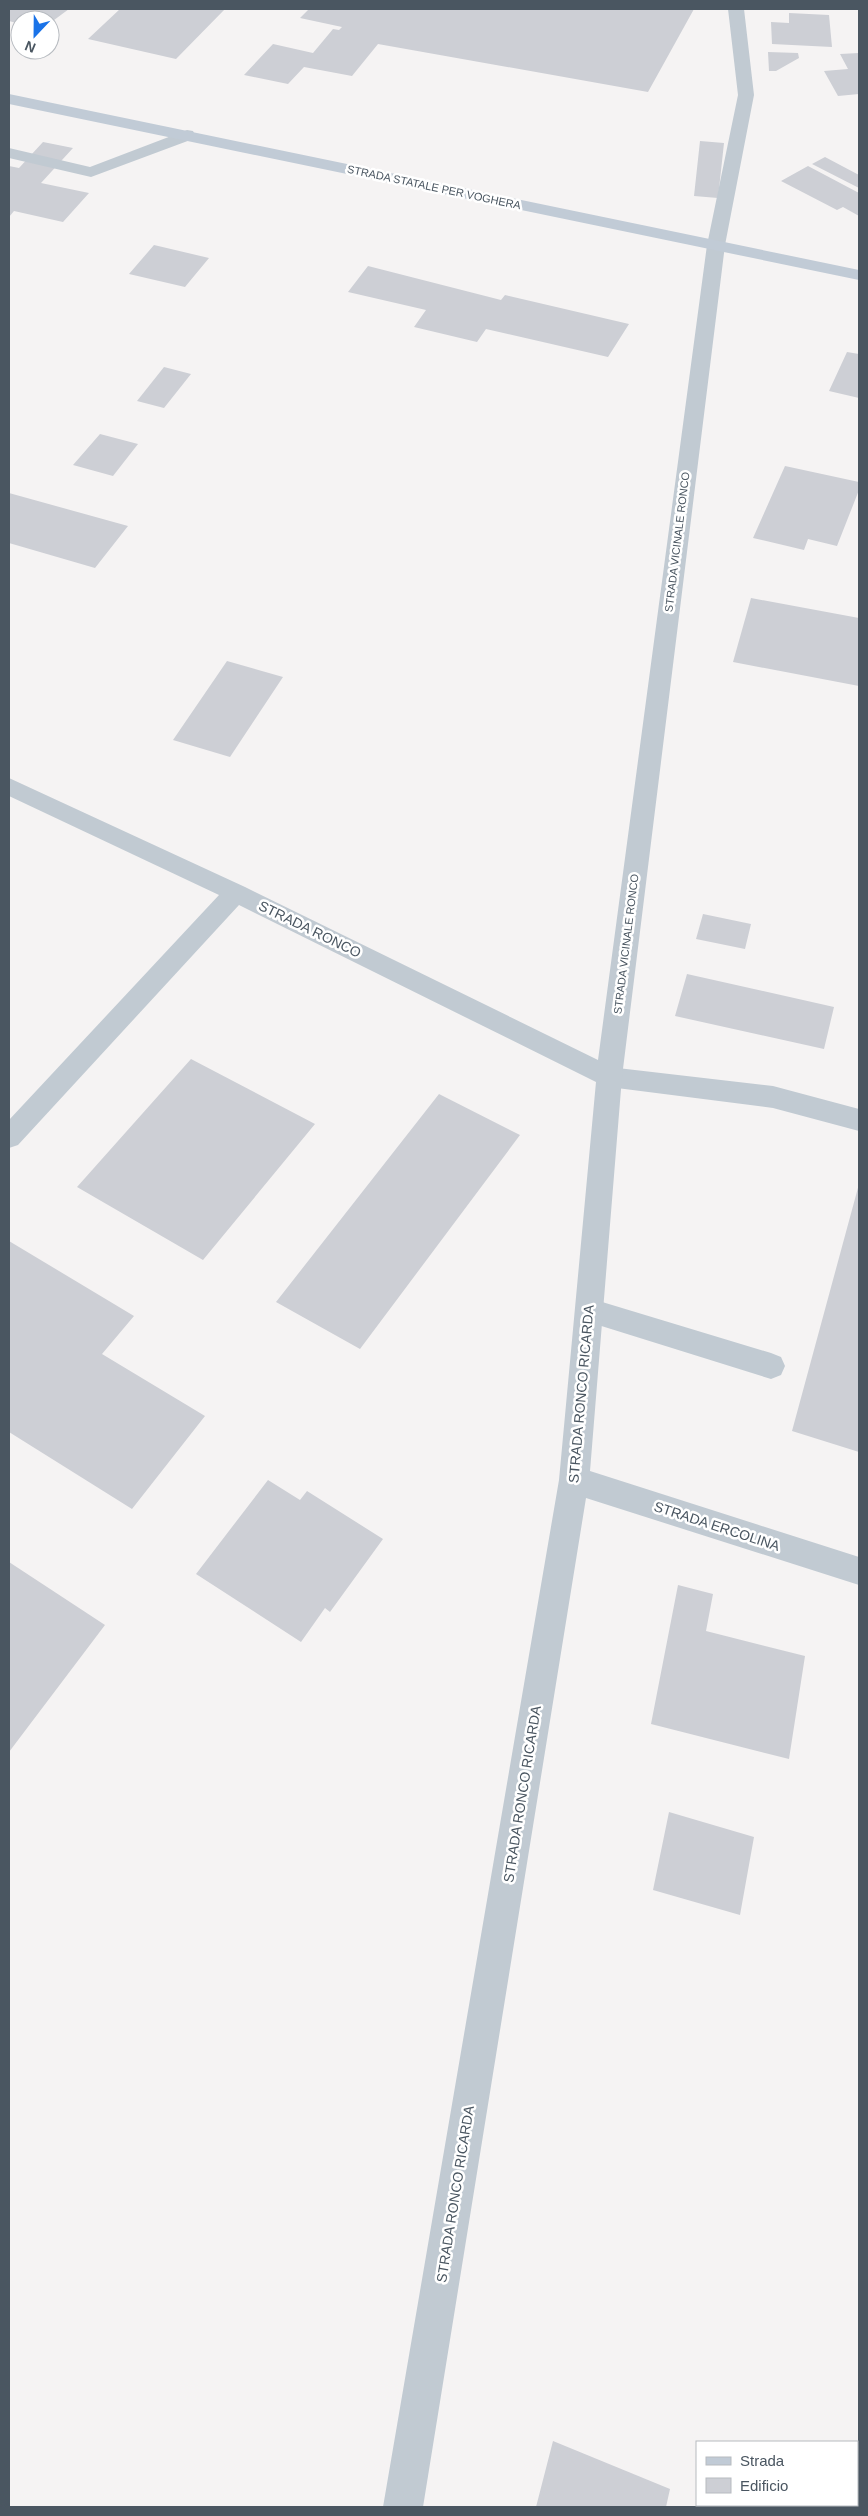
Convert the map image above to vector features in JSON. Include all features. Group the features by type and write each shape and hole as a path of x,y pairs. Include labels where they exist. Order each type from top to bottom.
{"main road":[{"name":"STRADA STATALE PER VOGHERA","path":"9,98 859,275"}],"street":[{"name":"STRADA VICINALE RONCO","path":"609,1077 716,245 746,95 736,9"},
{"path":"9,154 91,172 187,136"},
{"name":"STRADA RONCO","path":"9,786 236,893 609,1077 773,1098 859,1120"},
{"path":"9,1137 236,893"},
{"name":"STRADA RONCO RICARDA","path":"403,2507 574,1480 609,1077"},
{"path":"589,1310 771,1366"},
{"name":"STRADA ERCOLINA","path":"574,1480 859,1571"}],"building":[{"path":"9,9 69,9 60,16 60,10 10,10 9,21"},
{"path":"120,9 225,9 176,59 88,39"},
{"path":"309,9 694,9 648,92 378,44 352,76 304,67 288,84 244,75 273,44 313,53 333,29 339,30 342,27 300,18"},
{"path":"789,13 829,15 832,47 772,44 771,22 789,23"},
{"path":"768,52 798,53 799,58 776,71 769,71"},
{"path":"859,53 859,94 838,96 824,71 848,69 840,54"},
{"path":"700,141 724,143 718,198 694,196"},
{"path":"43,142 73,148 41,183 89,193 63,222 14,211 9,217 9,166 19,168"},
{"path":"825,157 859,175 859,188 812,164"},
{"path":"808,166 859,193 859,216 843,207 837,210 781,181"},
{"path":"154,245 209,258 185,287 129,274"},
{"path":"368,266 501,300 505,295 629,324 608,357 486,329 477,342 414,327 426,310 348,292"},
{"path":"847,352 859,354 859,398 829,391"},
{"path":"164,367 191,374 164,408 137,401"},
{"path":"100,434 138,444 113,476 73,465"},
{"path":"785,466 859,482 859,490 837,546 808,539 804,550 753,538"},
{"path":"9,493 128,526 95,568 9,543"},
{"path":"751,598 859,618 859,686 733,662"},
{"path":"227,661 283,677 230,757 173,740"},
{"path":"703,914 751,924 745,949 696,939"},
{"path":"687,974 834,1007 824,1049 675,1016"},
{"path":"191,1059 315,1124 203,1260 77,1187"},
{"path":"439,1094 520,1135 360,1349 276,1302"},
{"path":"859,1184 859,1452 792,1431"},
{"path":"9,1241 134,1316 102,1354 205,1416 132,1509 9,1432"},
{"path":"268,1480 300,1500 307,1491 383,1539 330,1612 325,1608 301,1642 196,1574"},
{"path":"9,1562 105,1625 9,1752"},
{"path":"678,1585 713,1594 706,1631 805,1656 789,1759 651,1724"},
{"path":"669,1812 754,1837 740,1915 653,1890"},
{"path":"553,2441 670,2489 666,2507 536,2507"}]}
